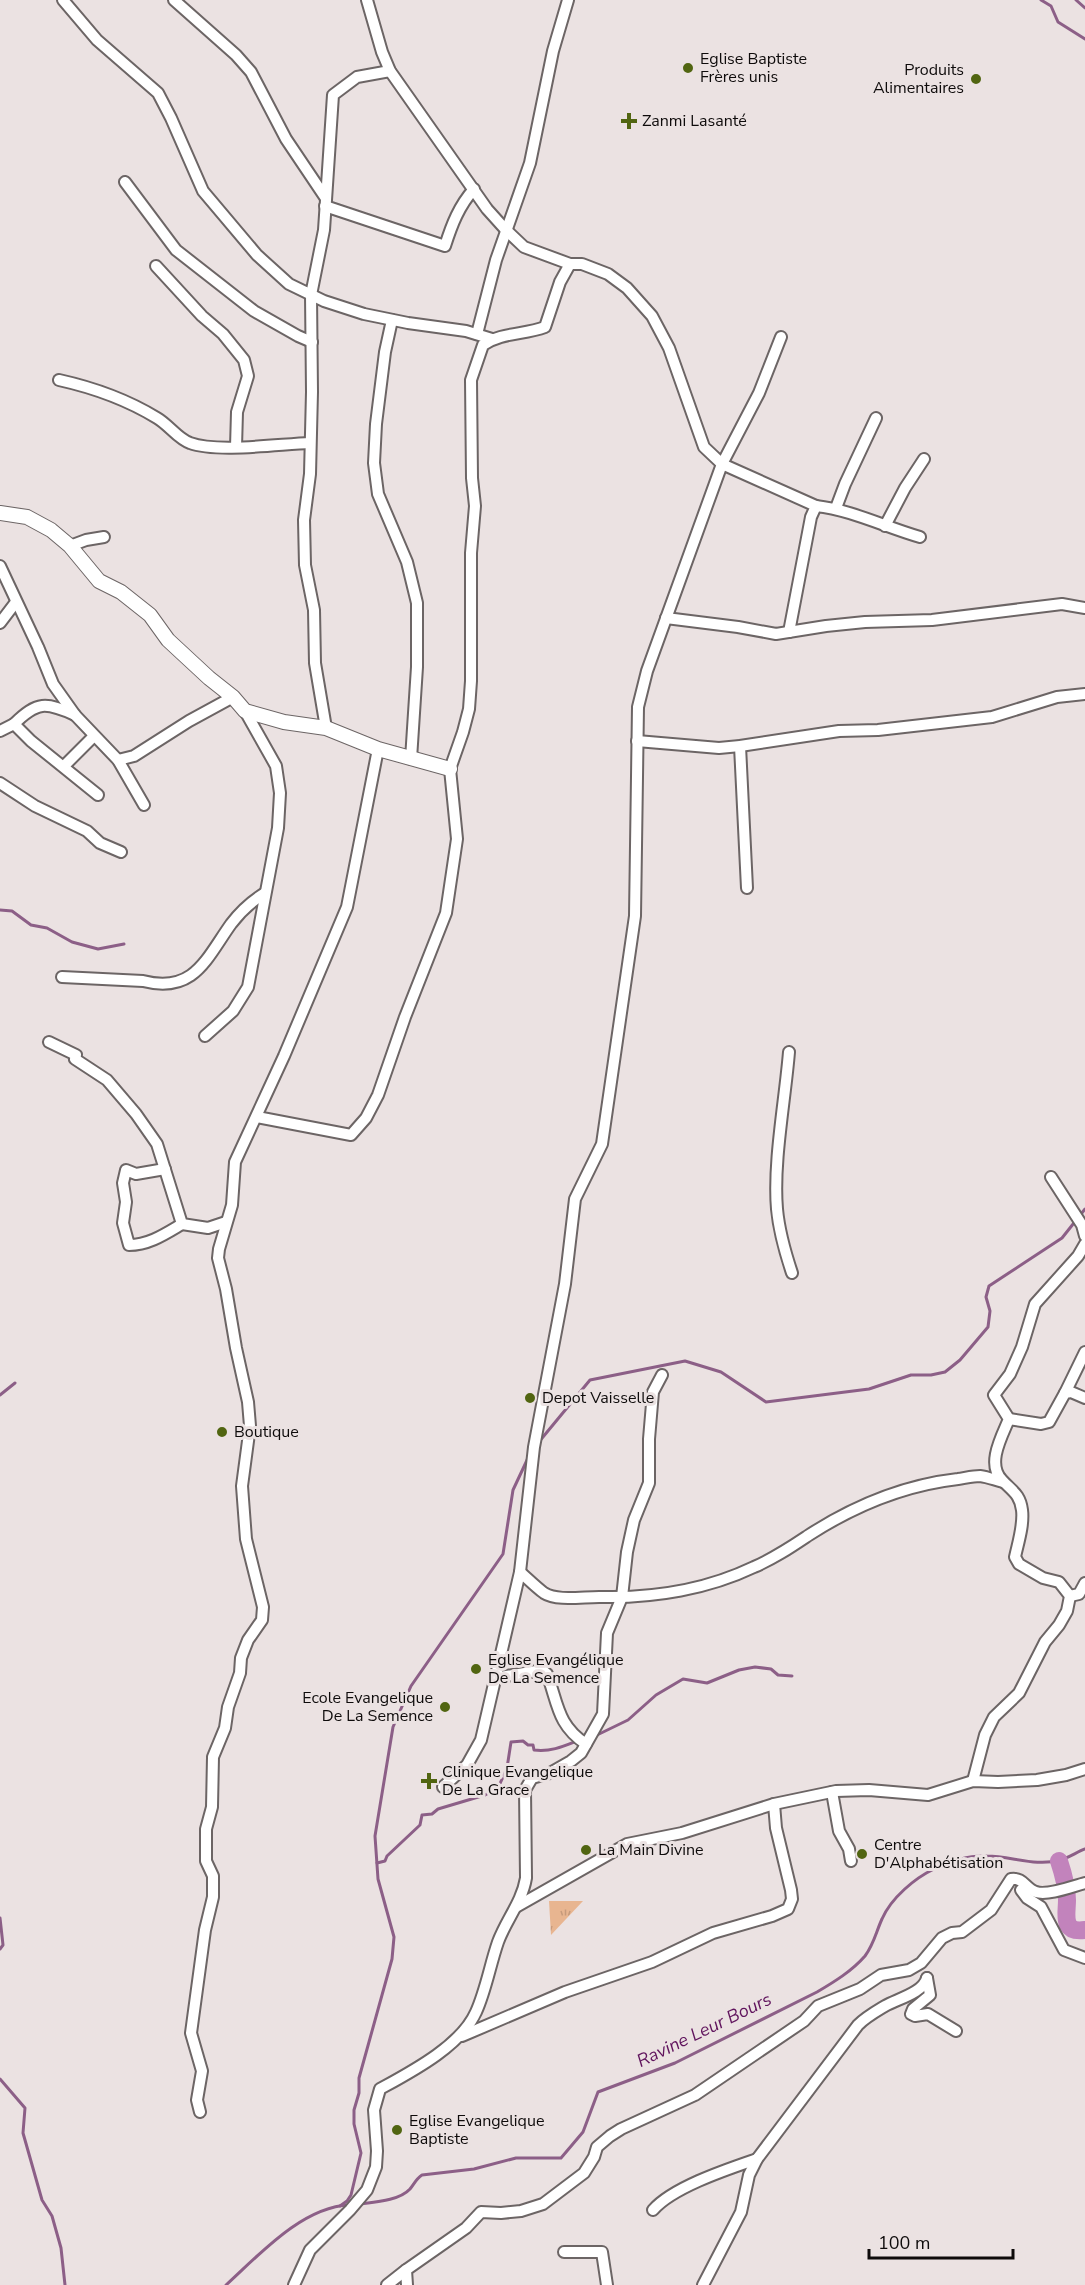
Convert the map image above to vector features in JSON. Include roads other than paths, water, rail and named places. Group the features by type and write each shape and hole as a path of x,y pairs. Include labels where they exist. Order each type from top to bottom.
{"street":[{"path":"63,0 97,40 158,93 203,191 257,255 289,284 324,301 364,314 477,334 492,339"},
{"path":"174,0 236,55 251,72 286,139 325,202 446,246 453,221 464,200 474,189"},
{"path":"367,0 390,71 505,229 524,247 570,264 582,264 608,274 627,288 652,316 669,348 704,447 722,464 816,506 836,508 920,537"},
{"path":"477,334 505,229 530,163 553,51 568,0"},
{"path":"326,728 315,663 314,610 305,565 304,520 310,474 311,295 324,230 333,95 357,77 390,71"},
{"path":"125,182 176,250 254,310 312,342"},
{"path":"257,1117 271,1118 340,1135 351,1135 366,1118 378,1095 405,1017 446,913 457,839 450,769 469,709 471,681 471,553 474,506 471,381 483,345 492,339 528,333 545,327 560,282 570,264"},
{"path":"156,266 202,316 223,334 244,360 248,376 237,412 236,447"},
{"path":"392,320 378,403 375,463 378,494 407,562 417,603 417,667 411,759"},
{"path":"443,1787 467,1765 481,1740 520,1572 534,1447 565,1284 575,1199 602,1144 635,916 637,741 640,698 647,671 722,464 759,393 781,337"},
{"path":"59,380 98,389 130,402 160,420 188,442 199,445 236,447 310,443"},
{"path":"836,508 844,484 876,418"},
{"path":"885,526 905,488 924,459"},
{"path":"789,632 811,517 816,506"},
{"path":"0,513 27,518 51,530 70,546 99,581 121,592 150,615 168,640 233,697 245,711 276,766 279,783 278,828 248,987 233,1011 205,1036"},
{"path":"70,546 104,537"},
{"path":"0,566 53,684 75,715 118,760 144,805"},
{"path":"0,623 16,602"},
{"path":"666,618 776,634 865,622 932,620 1062,604 1085,608"},
{"path":"637,741 719,748 740,746 839,731 878,730 992,717 1057,697 1085,694"},
{"path":"118,760 134,756 189,721 233,697"},
{"path":"0,730 14,724 27,713 42,705 75,715"},
{"path":"245,711 284,722 326,728 378,749 450,769"},
{"path":"14,724 31,741 98,795"},
{"path":"64,766 94,736"},
{"path":"740,746 747,888"},
{"path":"200,2112 197,2100 202,2071 191,2033 205,1930 213,1897 213,1876 206,1862 206,1829 212,1806 213,1757 225,1728 228,1707 240,1673 241,1658 248,1640 262,1620 263,1607 246,1539 242,1486 250,1426 248,1402 218,1258 219,1249 232,1205 235,1162 257,1117 347,908 378,749"},
{"path":"0,783 35,806 87,831 100,843 121,852"},
{"path":"62,977 143,981 154,984 177,983 201,968 233,921 250,902 265,893"},
{"path":"49,1042 76,1055 75,1059 107,1080 157,1144 182,1224"},
{"path":"789,1052 776,1187 777,1212 785,1253 792,1273"},
{"path":"165,1169 136,1174 126,1170 123,1183 126,1202 123,1223 129,1245 139,1245 154,1240 182,1224 208,1228 226,1222"},
{"path":"1051,1178 1082,1225 1085,1236"},
{"path":"1085,1244 1082,1256 1035,1304 1022,1347 1010,1374 994,1395 1010,1419 1041,1424 1049,1422 1085,1352"},
{"path":"580,1740 603,1714 607,1633 622,1597 627,1552 634,1520 649,1483 649,1439 653,1392 662,1375"},
{"path":"1065,1393 1071,1392 1085,1398"},
{"path":"973,1781 985,1735 994,1717 1019,1693 1045,1642 1067,1611 1070,1596 1059,1582 1043,1578 1019,1564 1015,1557 1022,1510 1016,1491 1003,1482 996,1473 997,1448 1010,1419"},
{"path":"520,1572 550,1596 566,1599 582,1596 622,1597 671,1593 729,1577 790,1549 810,1534 862,1506 904,1489 943,1480 980,1476 1003,1482"},
{"path":"1070,1596 1079,1594 1085,1583"},
{"path":"294,2285 310,2250 367,2190 376,2167 374,2110 380,2088 430,2061 466,2029 476,2013 499,1940 516,1908 526,1878 525,1790 527,1784 532,1778 550,1773 580,1753 580,1740 559,1715 549,1680 542,1670 495,1678"},
{"path":"516,1908 627,1844 682,1833 774,1804 832,1792 869,1790 928,1795 973,1781 1038,1780 1085,1769"},
{"path":"832,1792 839,1831 849,1849 851,1861"},
{"path":"453,2040 565,1992 652,1962 713,1933 788,1909 792,1899 791,1890 776,1828 774,1804"},
{"path":"387,2285 466,2228 481,2212 521,2211 543,2204 584,2173 597,2147 621,2129 695,2095 804,2021 818,2006 860,1989 881,1975 914,1968 927,1957 942,1938 970,1927 979,1917 991,1910 998,1900 1010,1893 1027,1890 1041,1893 1085,1883"},
{"path":"1027,1890 1028,1898 1041,1907 1064,1950 1085,1958"},
{"path":"703,2285 741,2212 749,2175 757,2159 858,2025 886,2005 917,1990 927,1978 930,1995 913,2009 911,2014 915,2016 928,2014 956,2031"},
{"path":"653,2210 668,2197 719,2173 757,2159"},
{"path":"564,2252 602,2252 607,2285"},
{"path":"406,2270 407,2285"}],"waterway":[{"path":"1041,0 1051,6 1058,22 1085,39"},
{"path":"1076,0 1085,8"},
{"path":"0,910 12,911 31,925 47,928 72,942 98,949 124,944"},
{"path":"538,1443 590,1380 685,1361 721,1372 766,1402 869,1389 911,1375 945,1372 960,1360 988,1327 990,1311 986,1297 989,1286 1062,1238 1085,1209"},
{"path":"0,1395 15,1383"},
{"path":"340,2206 351,2195 361,2153 354,2124 359,2078 392,1959 394,1937 378,1879 375,1836 393,1727 411,1686 503,1554 513,1490 528,1458"},
{"path":"595,1736 628,1720 656,1695 683,1679 707,1683 739,1670 755,1667 771,1669 778,1675 792,1676"},
{"path":"377,1863 385,1861 387,1856 420,1825 422,1815 432,1814 438,1809 485,1795 498,1788 507,1768 511,1742 523,1741 528,1745 533,1745 534,1750 545,1750 577,1741"},
{"name":"Ravine Leur Bours","path":"359,2204 400,2196 410,2189 422,2175 474,2169 516,2158 561,2158 583,2132 598,2092 675,2063 817,1992 836,1980 865,1956 886,1911 897,1896 919,1878 940,1866 974,1856 1051,1862 1085,1849"},
{"path":"1059,1861 1066,1890 1067,1922 1072,1929 1085,1930"},
{"name":"Ravine Leur Bours","path":"0,1918 3,1945 0,1949"},
{"name":"Ravine Leur Bours","path":"0,2079 25,2108 23,2133 42,2200 52,2216 61,2248 65,2285"},
{"name":"Ravine Leur Bours","path":"226,2285 282,2234 298,2223 315,2214 349,2205"}],"place":[{"name":"Eglise Baptiste Frères unis","path":"688,68"},
{"name":"Produits Alimentaires","path":"976,79"},
{"name":"Zanmi Lasanté","path":"629,121"},
{"name":"Depot Vaisselle","path":"530,1398"},
{"name":"Boutique","path":"222,1432"},
{"name":"Eglise Evangélique De La Semence","path":"476,1669"},
{"name":"Ecole Evangelique De La Semence","path":"445,1707"},
{"name":"Clinique Evangelique De La Grace","path":"429,1781"},
{"name":"La Main Divine","path":"586,1850"},
{"name":"Centre D'Alphabétisation","path":"862,1854"},
{"name":"Eglise Evangelique Baptiste","path":"397,2130"}]}
